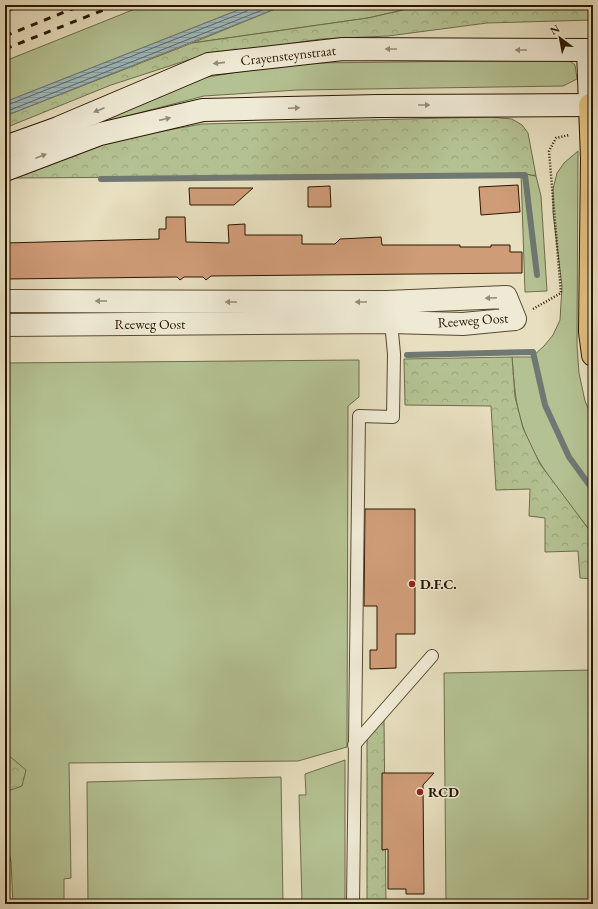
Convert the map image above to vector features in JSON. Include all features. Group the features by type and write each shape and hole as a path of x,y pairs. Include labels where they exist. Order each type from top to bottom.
{"highway":[{"path":"592,105 590,134 592,159 590,332 593,355"}],"main road":[{"name":"Crayensteynstraat","path":"5,147 58,128 209,64 343,49 590,50"},
{"path":"5,170 100,134 204,110 378,106 592,105 590,50"},
{"name":"Reeweg Oost","path":"5,301 387,302 506,297 515,319 463,324 391,322 5,325"}],"lane":[{"path":"353,904 359,416 393,417 394,354 391,322"},
{"path":"354,745 432,656"}],"path":[{"path":"515,319 561,293 549,151 556,138 572,134 590,134"}],"green space":[{"path":"5,5 25,5 5,13"},
{"path":"145,5 251,5 5,102 5,61"},
{"path":"285,5 424,5 368,18 192,43"},
{"path":"425,5 593,5 593,20 487,23 388,36 321,39 194,58 111,85 5,128 5,116 192,43 368,18"},
{"path":"569,60 575,65 577,79 563,86 298,90 204,96 127,116 21,154 202,78 261,68 312,63"},
{"path":"490,117 512,119 522,125 528,133 536,176 521,173 470,175 10,178 52,160 124,138 202,124"},
{"path":"578,151 577,346 579,373 585,401 593,420 593,535 554,484 529,442 518,410 512,357 532,357 553,335 560,320 562,286 553,213 553,189 557,173 564,163"},
{"path":"521,173 536,176 541,196 547,291 525,292"},
{"path":"512,357 515,397 523,428 540,464 593,535 593,579 580,578 578,551 545,552 545,518 529,516 530,489 496,490 491,406 405,405 404,359"},
{"path":"359,360 359,397 348,406 347,747 298,761 69,763 71,878 64,879 64,904 13,904 11,862 5,831 5,363"},
{"path":"593,670 593,904 446,904 444,673"},
{"path":"384,718 386,904 367,904 367,736"},
{"path":"5,750 8,755 26,770 22,786 5,792"},
{"path":"345,760 345,904 308,904 302,902 299,795 306,795 305,774"},
{"path":"281,777 283,904 88,904 87,782"}],"water":[{"path":"251,5 285,5 5,116 5,102"}],"building":[{"path":"518,185 520,212 481,215 479,187"},
{"path":"330,186 331,207 308,207 308,187"},
{"path":"189,188 253,188 234,205 190,205"},
{"path":"166,217 185,217 186,242 229,243 228,225 245,224 245,235 302,235 302,244 335,244 340,239 381,237 382,245 460,245 460,247 491,247 491,245 510,245 510,252 522,252 522,273 211,276 206,280 203,277 184,277 180,280 177,277 5,279 5,243 159,239 159,229 166,229"},
{"path":"365,509 415,509 415,634 396,634 396,668 370,669 370,650 377,650 377,606 364,606"},
{"path":"382,773 434,773 423,785 424,894 406,894 406,889 388,889 388,849 382,850"}],"waterway":[{"path":"101,179 525,175 537,275"},
{"path":"407,355 533,352 545,405 569,457 593,490"}],"railway":[{"path":"5,36 82,5"},
{"path":"5,49 116,5"}],"place":[{"name":"D.F.C.","path":"412,584"},
{"name":"RCD","path":"420,792"}]}
